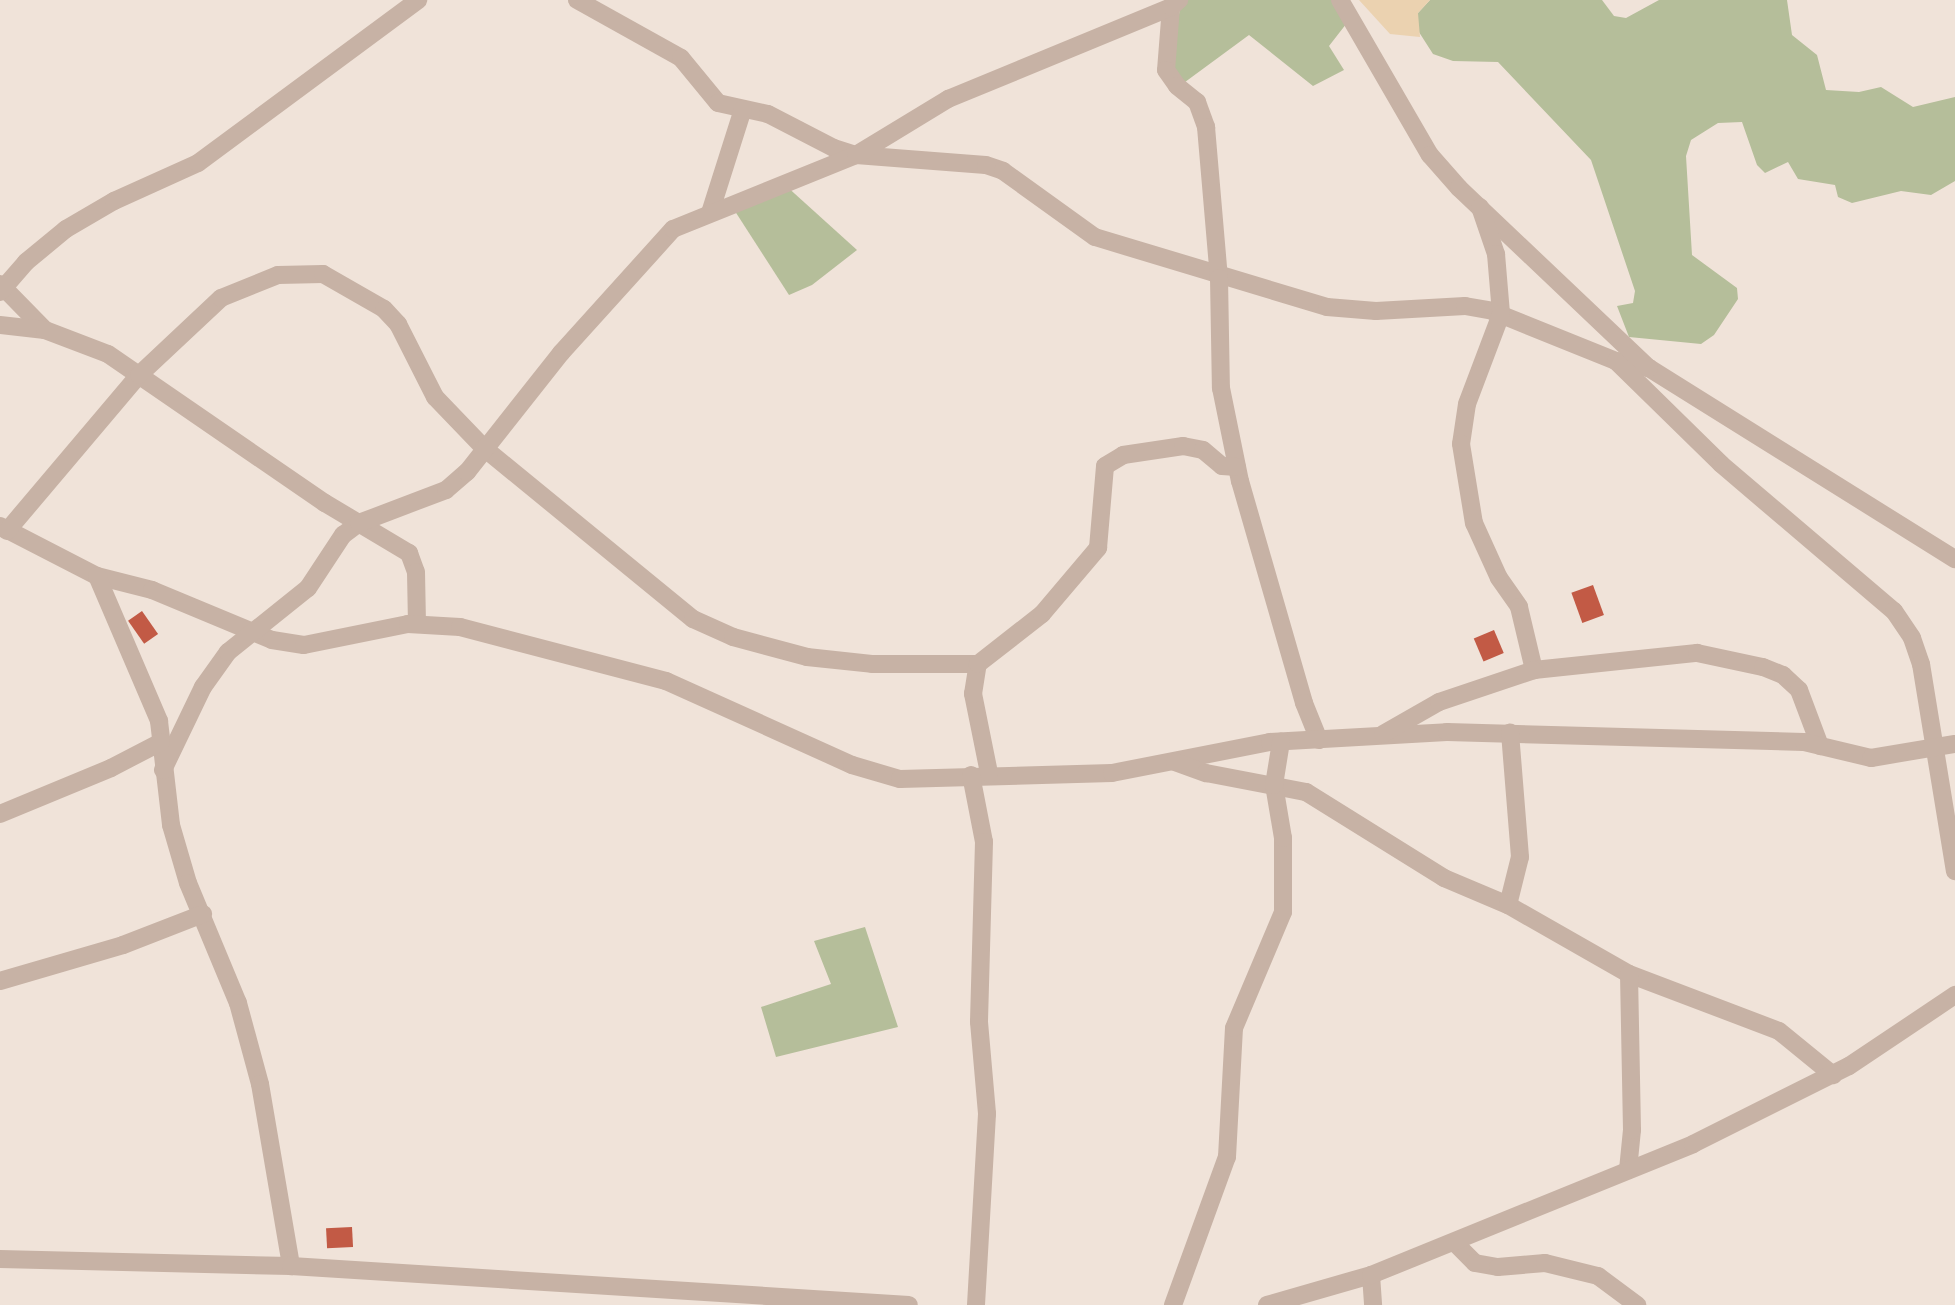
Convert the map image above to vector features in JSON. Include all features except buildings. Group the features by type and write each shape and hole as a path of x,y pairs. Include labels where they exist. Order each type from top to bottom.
{"street":[{"path":"577,0 672,52 712,98 768,114 856,155 986,165 1003,171 1095,237 1219,278 1327,307 1376,311 1465,306 1501,314 1616,361 1648,368"},
{"path":"1340,0 1430,155 1648,368 1955,559"},
{"path":"45,330 1,288 66,229 114,201 198,163 414,2"},
{"path":"163,770 203,687 248,633 308,588 343,535 359,523 446,489 650,253 685,220 710,213 856,155 948,99 1175,4"},
{"path":"1175,4 1166,70 1177,86 1197,102 1206,127 1219,278 1222,388 1237,467 1304,703 1319,740"},
{"path":"710,213 743,109"},
{"path":"1480,206 1496,254 1501,314 1467,404 1461,444 1474,523 1499,578 1519,607 1534,670"},
{"path":"1237,467 1222,466 1195,446 1113,458 1102,475 1098,548 1042,614 978,664 839,662 772,650 693,620 484,448 435,397 398,324 384,309 323,274 278,275 237,289 139,375 4,529 97,576 152,590 248,633 304,645 417,624 460,627 666,681 884,777 980,774 1038,777 1112,773 1281,742 1379,736 1510,732 1820,746 1871,758 1955,744"},
{"path":"0,325 45,330 108,354 359,523 409,553 416,572 417,624"},
{"path":"1616,361 1721,464 1894,611 1912,638 1921,664 1955,871"},
{"path":"97,576 131,648 159,721 171,825 238,1003 260,1084 291,1266"},
{"path":"1379,736 1439,702 1534,670 1697,653 1763,667 1783,675 1799,690 1820,746"},
{"path":"976,1305 987,1114 979,1023 984,842 973,694 978,664"},
{"path":"1508,905 1520,857 1510,732"},
{"path":"0,814 111,768 161,742"},
{"path":"1173,1305 1227,1157 1234,1028 1283,912 1284,849 1274,785 1281,742"},
{"path":"1175,762 1206,773 1306,792 1444,878 1508,905 1629,974 1760,1021 1833,1075"},
{"path":"0,981 123,945 203,914"},
{"path":"1628,1170 1632,1130 1629,974"},
{"path":"1267,1305 1371,1275 1693,1144 1833,1075 1955,995"},
{"path":"1455,1242 1475,1263 1498,1267 1545,1264 1598,1276 1637,1305"},
{"path":"0,1259 291,1266 708,1299 909,1305"},
{"path":"1371,1275 1373,1305"}],"green space":[{"path":"1181,0 1335,0 1350,19 1329,46 1344,70 1313,86 1249,35 1181,85 1171,71"},
{"path":"1430,0 1602,0 1614,16 1626,18 1659,0 1787,0 1792,35 1817,55 1826,90 1859,92 1881,87 1913,107 1955,97 1955,181 1931,195 1901,191 1852,203 1838,197 1835,185 1798,179 1788,162 1765,173 1757,165 1742,122 1718,123 1691,140 1686,156 1692,255 1737,288 1738,299 1714,335 1701,344 1629,337 1617,306 1633,303 1635,291 1591,160 1498,62 1453,61 1433,54 1417,29 1418,13"},
{"path":"784,184 857,250 812,285 789,295 731,205"},
{"path":"865,927 898,1027 776,1057 761,1007 831,984 814,941"}],"sand":[{"path":"1359,0 1430,0 1418,13 1420,37 1390,34"}]}
